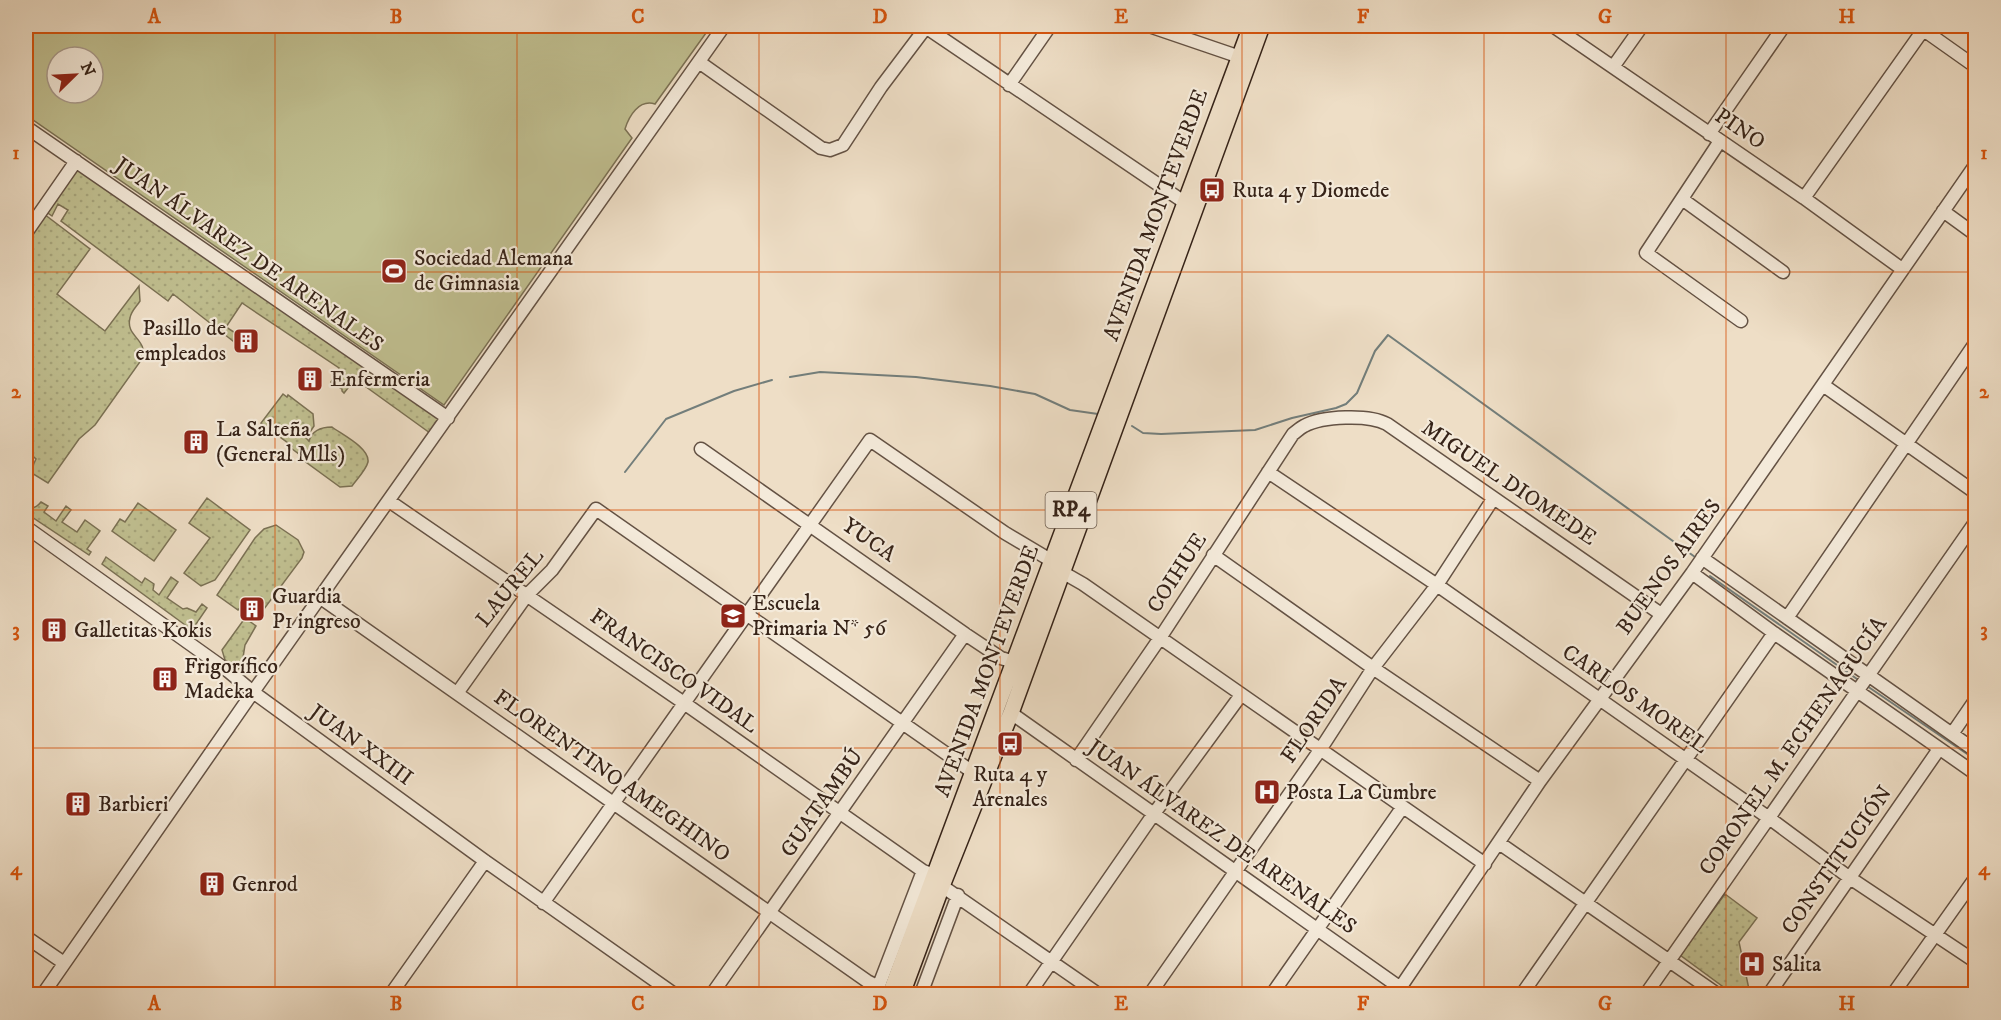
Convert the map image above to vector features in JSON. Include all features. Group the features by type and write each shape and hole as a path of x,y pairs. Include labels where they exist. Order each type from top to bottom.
{"main road":[{"name":"AVENIDA MONTEVERDE","path":"882,992 933,877 1011,713 1057,566 1184,202 1251,26"},
{"name":"AVENIDA MONTEVERDE","path":"902,994 933,877 1014,663 1057,566 1262,26"}],"street":[{"path":"43,994 253,692 724,26"},
{"path":"699,62 821,148 830,150 843,145 881,87 926,26 1184,202"},
{"path":"1010,85 1050,26"},
{"path":"1149,26 1239,57"},
{"name":"PINO","path":"1553,26 1804,198 1902,269"},
{"path":"1613,67 1642,26"},
{"path":"1709,134 1784,26"},
{"path":"1804,198 1922,27 1976,67"},
{"name":"JUAN ÁLVAREZ DE ARENALES","path":"26,127 448,418"},
{"path":"1720,141 1646,253 1742,321"},
{"path":"26,233 76,162"},
{"name":"BUENOS AIRES","path":"1402,992 1540,781 1692,573 1976,164"},
{"path":"1682,199 1783,272"},
{"path":"1943,211 1976,235"},
{"path":"1786,618 1976,342"},
{"path":"1822,385 1976,493"},
{"name":"MIGUEL DIOMEDE","path":"1323,420 1365,417 1380,420 1661,614"},
{"name":"COIHUE","path":"1076,759 1160,638 1293,435 1304,426 1323,420"},
{"path":"543,903 870,440 1057,566 1485,864"},
{"name":"YUCA","path":"701,449 965,634 1001,658 1014,663"},
{"name":"CARLOS MOREL","path":"1268,472 1437,585 1851,878 1976,962"},
{"name":"FLORIDA","path":"1150,994 1320,750 1373,668 1437,585 1493,499"},
{"name":"FRANCISCO VIDAL","path":"389,501 933,877 1098,994"},
{"name":"LAUREL","path":"458,692 527,595 552,570 596,509 747,616"},
{"name":"CORONEL M. ECHENAGUCÍA","path":"1646,994 1976,521"},
{"name":"JUAN XXIII","path":"26,527 228,671 253,692 543,903 674,994"},
{"path":"1213,555 1373,668 1540,781"},
{"path":"1702,558 1976,751"},
{"path":"1692,573 1773,633 1976,774"},
{"name":"FLORENTINO AMEGHINO","path":"321,598 458,692 613,804 882,992"},
{"path":"747,616 974,773"},
{"path":"1522,994 1773,633"},
{"name":"GUATAMBÚ","path":"712,994 965,634"},
{"path":"1029,994 1153,815 1241,695"},
{"path":"1952,734 1976,699"},
{"name":"JUAN ÁLVAREZ DE ARENALES","path":"1011,713 1402,992"},
{"name":"CONSTITUCIÓN","path":"1769,994 1939,749"},
{"path":"1272,994 1402,808"},
{"path":"1499,843 1718,994"},
{"path":"391,994 485,861"},
{"path":"1893,994 1976,877"},
{"path":"921,994 958,895"},
{"path":"26,937 64,963"}],"shaded area":[{"name":"Sociedad Alemana de Gimnasia","path":"26,26 711,26 655,104 644,104 632,114 625,129 632,138 444,405 26,115"},
{"path":"77,163 442,417 430,433 355,379 344,393 331,382 339,368 242,303 226,327 243,338 238,345 173,294 168,301 61,221 68,210 58,204 52,216 45,211"},
{"path":"40,211 90,249 57,294 105,331 139,286 140,301 132,313 129,324 143,352 142,359 95,425 79,439 48,483 30,472 36,459 26,450 26,233"},
{"path":"283,394 287,397 288,395 313,414 314,426 306,438 309,441 317,430 332,427 364,452 367,465 352,486 340,487 303,460 304,458 291,448 292,446 261,423"},
{"path":"207,498 250,530 215,580 201,586 184,573 210,538 189,523"},
{"path":"41,502 48,506 44,512 56,521 66,506 71,510 62,522 77,532 85,520 100,531 87,549 91,552 89,555 26,513 26,506 34,507"},
{"path":"138,503 176,530 154,561 112,531 120,519 125,522"},
{"path":"276,525 298,540 304,552 302,558 264,609 249,598 238,610 217,595 255,538 264,529"},
{"path":"106,557 142,583 145,578 154,584 153,590 159,595 171,577 178,582 167,598 183,609 187,608 196,612 202,604 207,608 192,630 102,564"},
{"path":"245,618 256,626 245,645 239,669 225,660 222,650"},
{"path":"1725,894 1757,918 1739,942 1750,994 1733,994 1680,955"}],"waterway":[{"path":"1132,426 1143,433 1161,434 1255,430 1292,418 1336,408 1346,404 1357,393 1375,351 1388,335 1695,557"},
{"path":"790,377 820,372 916,377 1035,394 1070,410 1098,414"},
{"path":"625,472 666,419 734,391 772,380"},
{"path":"1710,576 1857,679"},
{"path":"1867,686 1976,760"}],"place":[{"name":"Ruta 4 y Diomede","path":"1212,190"},
{"name":"Sociedad Alemana de Gimnasia","path":"394,271"},
{"name":"Pasillo de empleados","path":"246,341"},
{"name":"Enfermeria","path":"310,379"},
{"name":"La Salteña (General Mlls)","path":"196,442"},
{"name":"Guardia P1 ingreso","path":"252,609"},
{"name":"Escuela Primaria N* 56","path":"733,616"},
{"name":"Galletitas Kokis","path":"54,630"},
{"name":"Frigorífico Madeka","path":"165,679"},
{"name":"Ruta 4 y Arenales","path":"1010,744"},
{"name":"Posta La Cumbre","path":"1267,792"},
{"name":"Barbieri","path":"78,804"},
{"name":"Genrod","path":"212,884"},
{"name":"Salita","path":"1752,964"}]}
